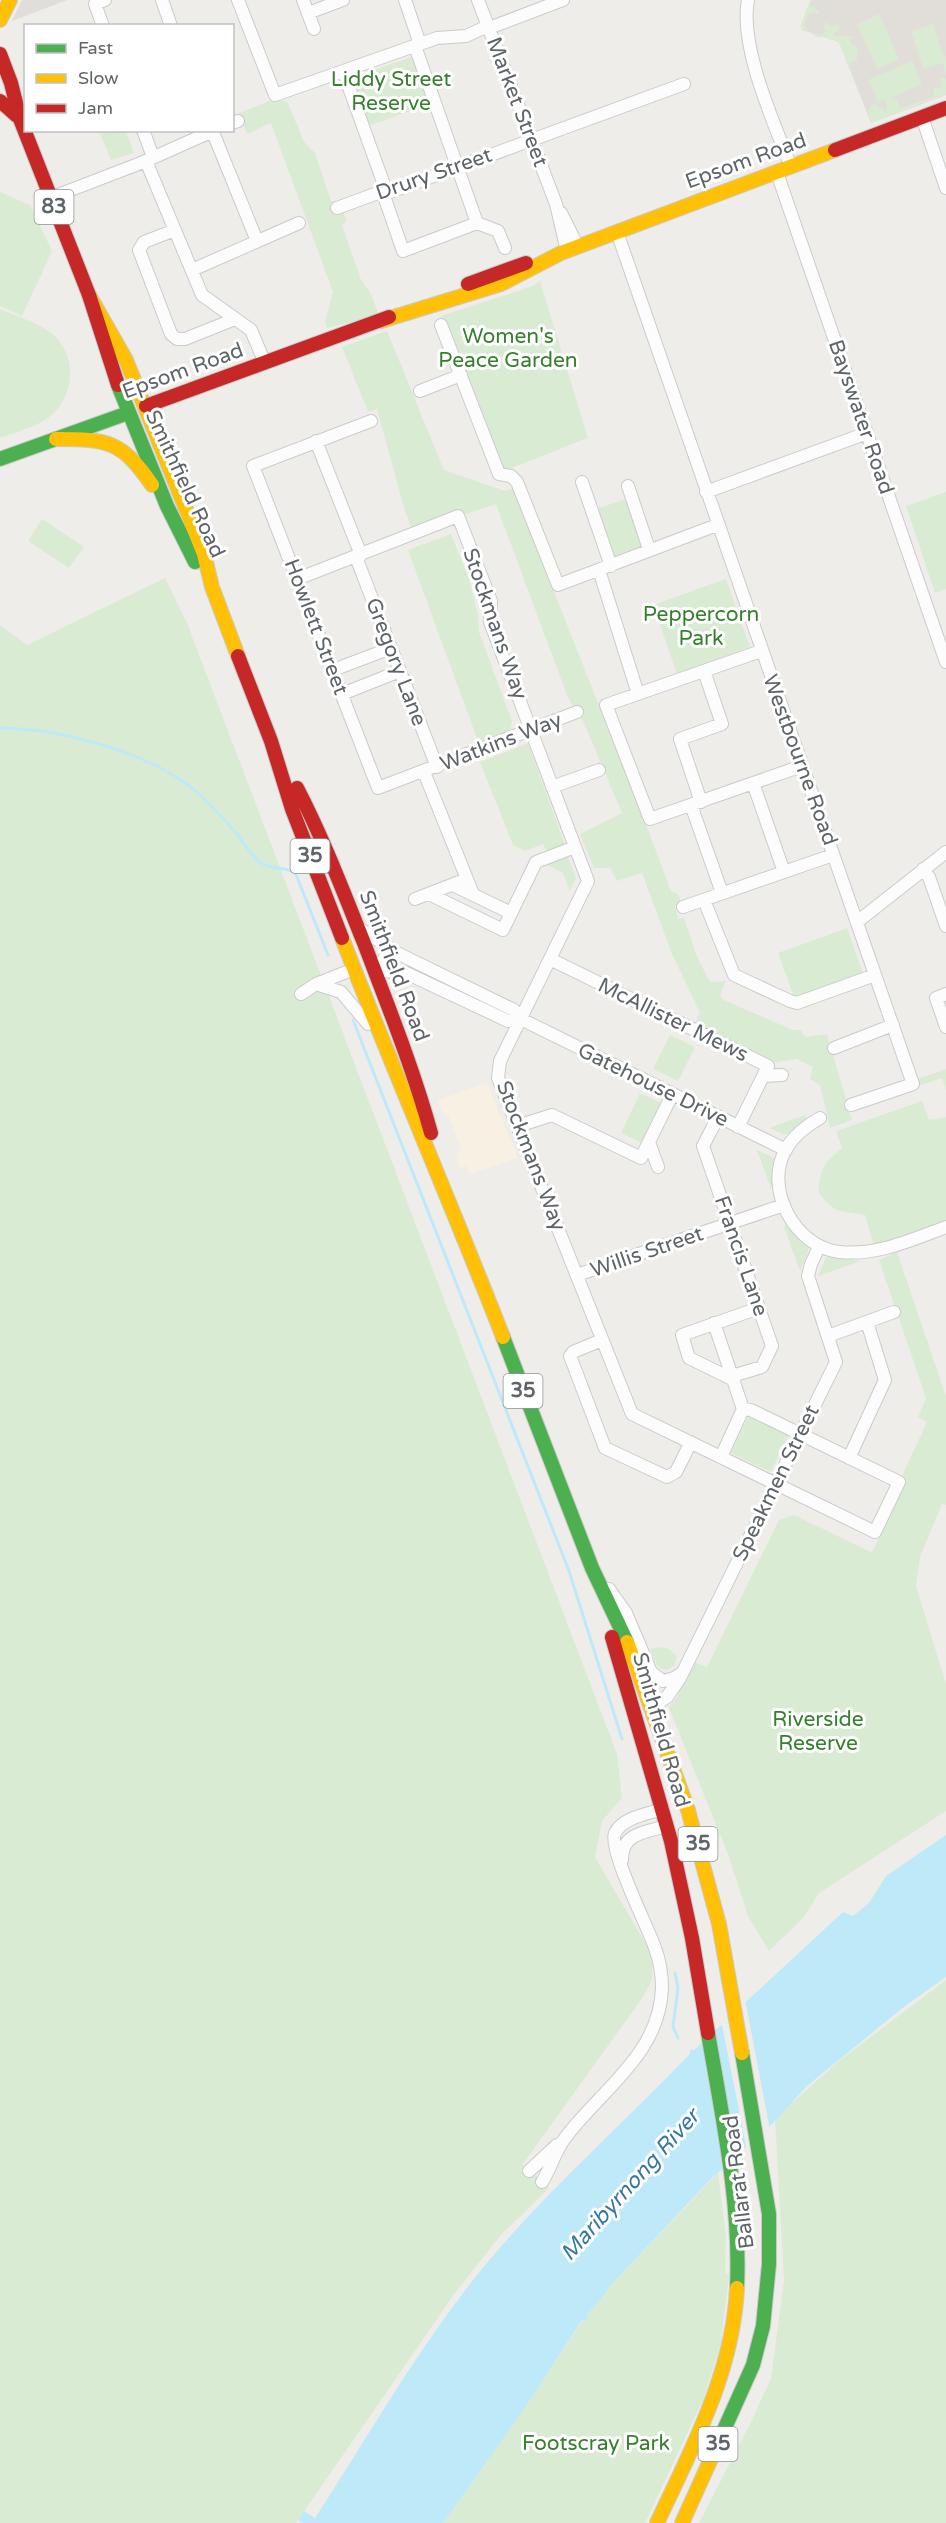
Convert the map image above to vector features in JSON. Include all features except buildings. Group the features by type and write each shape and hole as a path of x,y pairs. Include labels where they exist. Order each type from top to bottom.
{"main road":[{"path":"0,20 10,0"},
{"name":"Smithfield Road","path":"0,54 11,83 24,131"},
{"name":"Smithfield Road","path":"0,88 19,118"},
{"path":"0,101 19,118"},
{"name":"Epsom Road","path":"0,459 381,321 501,284 569,250 946,108"},
{"name":"Smithfield Road","path":"24,132 89,295 105,353 128,413 167,506 186,544 212,587"},
{"name":"Smithfield Road","path":"89,295 122,350 146,406 204,554 212,587 271,741 292,809 383,1044 455,1214 593,1570 629,1647 652,1707 688,1810 719,1924 746,2071"},
{"path":"56,439 97,440 119,446 139,466 167,506"},
{"path":"186,544 189,537 189,515"},
{"name":"Smithfield Road","path":"271,741 305,803 375,971 424,1105 455,1214"},
{"path":"354,969 375,971 364,993"},
{"name":"Smithfield Road","path":"593,1570 663,1809 691,1934 716,2083"},
{"path":"635,1713 652,1707"},
{"path":"663,1809 688,1810"},
{"path":"667,1826 688,1810"},
{"name":"Ballarat Road","path":"682,2523 742,2393 759,2346 766,2306 769,2264 768,2214 762,2158 746,2071"},
{"name":"Ballarat Road","path":"659,2519 710,2406 727,2356 736,2307 739,2258 732,2186 716,2083"}],"street":[{"path":"102,24 95,4 105,0"},
{"path":"162,0 170,24"},
{"path":"238,0 274,95 440,38 468,35 562,0"},
{"path":"303,0 314,29"},
{"path":"308,13 343,0"},
{"path":"405,0 477,223"},
{"name":"Market Street","path":"478,0 556,204 569,250"},
{"path":"748,0 746,26 751,54 791,167"},
{"path":"343,71 403,251 477,223 498,231 505,248"},
{"name":"Drury Street","path":"337,208 385,193 684,84"},
{"path":"922,117 946,188"},
{"path":"143,132 150,159 175,230 204,297 252,332 265,363"},
{"path":"50,198 150,159 211,132"},
{"path":"213,132 257,241"},
{"name":"Bayswater Road","path":"777,173 946,662"},
{"path":"192,270 299,224"},
{"path":"175,230 145,242 139,250 171,335 177,339 185,339 235,319"},
{"name":"Westbourne Road","path":"617,232 717,525 913,1083 851,1105"},
{"path":"441,326 499,474 511,476 518,483 558,585 717,525"},
{"path":"420,391 460,375"},
{"path":"316,441 371,421"},
{"path":"706,492 867,433"},
{"name":"Howlett Street","path":"316,441 254,466 378,788"},
{"name":"Gregory Lane","path":"316,441 437,767"},
{"path":"582,482 611,566"},
{"path":"628,486 649,549"},
{"name":"Stockmans Way","path":"358,556 458,516 491,601 490,622 587,879 587,885 500,1061 498,1073 632,1414 875,1532 899,1482 849,1458"},
{"path":"297,579 358,556"},
{"path":"599,570 638,694"},
{"path":"333,670 391,648"},
{"path":"761,651 606,705 650,819 802,766"},
{"path":"342,694 400,671"},
{"path":"704,671 722,724 680,739 722,893"},
{"name":"Watkins Way","path":"378,788 577,712"},
{"path":"552,787 599,770"},
{"path":"424,772 473,894"},
{"path":"753,783 784,872"},
{"path":"429,894 503,930 536,862 575,847"},
{"path":"856,922 946,852"},
{"path":"683,907 833,855"},
{"path":"923,869 929,877 946,926"},
{"path":"415,899 467,880"},
{"path":"453,885 511,913"},
{"path":"704,900 734,975 790,1001 796,1003 875,975"},
{"name":"Gatehouse Drive","path":"358,928 508,1021 521,1019 786,1150"},
{"path":"375,971 387,956 399,954"},
{"name":"McAllister Mews","path":"550,959 768,1066 738,1127"},
{"path":"301,994 316,984 354,969"},
{"name":"Gatehouse Drive","path":"375,971 403,971 466,994"},
{"path":"316,984 339,991 345,996 383,1044"},
{"path":"946,994 936,998 946,1027"},
{"path":"834,1048 893,1025"},
{"path":"763,1076 782,1075"},
{"path":"518,1126 552,1114 641,1158 672,1095"},
{"name":"Francis Lane","path":"718,1117 703,1146 772,1346 762,1367 733,1378"},
{"path":"820,1118 806,1126 786,1150 779,1177 784,1205 791,1222 803,1236 819,1247 839,1252 885,1250 946,1227"},
{"path":"649,1142 658,1167"},
{"name":"Willis Street","path":"577,1275 784,1205"},
{"name":"Speakmen Street","path":"652,1707 667,1697 683,1672 836,1362 808,1276 819,1247"},
{"path":"733,1378 689,1358 682,1335 759,1308"},
{"path":"828,1336 894,1312"},
{"path":"743,1409 751,1410 849,1458 885,1380 867,1322"},
{"path":"714,1323 743,1409 721,1457"},
{"path":"602,1340 573,1352 570,1358 605,1448 667,1477 676,1472 691,1442"},
{"path":"593,1570 622,1604 653,1675 659,1680 666,1680 683,1672"},
{"path":"529,2171 567,2135 630,2066 651,2032 658,2013 662,1987 659,1962 614,1843 616,1831 624,1823 663,1809"},
{"path":"626,1876 621,1858 623,1846 627,1840 667,1826"},
{"path":"542,2182 567,2135"},
{"path":"659,2519 672,2523"}],"shaded area":[{"path":"22,0 67,0 12,21"},
{"path":"811,0 946,0 946,95 871,123 839,42 802,30"},
{"path":"487,1083 518,1158 470,1174 465,1165 460,1169 456,1156 461,1150 449,1117 442,1113 438,1100"}],"green space":[{"path":"810,0 809,6 816,8 820,14 813,12 808,15 804,26 808,30 821,36 826,31 824,27 826,21 830,26 839,25 840,30 835,32 834,36 852,36 852,39 849,39 851,44 856,46 858,53 856,61 852,61 849,69 839,42 822,36 819,38 800,27"},
{"path":"879,14 899,59 877,69 857,24"},
{"path":"933,24 944,58 946,56 946,75 943,63 923,69 911,31"},
{"name":"Liddy Street Reserve","path":"414,56 430,104 368,126 351,78"},
{"path":"912,61 922,84 890,98 896,99 901,108 934,97 933,87 942,88 940,79 942,77 946,79 946,94 871,123 870,107 875,104 885,113 887,99 878,102 868,80"},
{"path":"272,100 287,101 304,142 315,153 331,201 339,201 347,221 342,225 361,280 369,290 379,315 327,328 325,321 333,292 271,123 247,134 239,113"},
{"path":"99,132 126,132 134,153 111,160"},
{"path":"0,192 30,205 52,251 22,316 0,306"},
{"name":"Women's Peace Garden","path":"540,281 588,438 504,471 441,316 533,286"},
{"path":"0,309 33,322 51,333 66,353 70,376 64,399 48,418 0,438"},
{"path":"387,331 444,470 505,491 513,488 671,891 678,894 681,902 675,906 678,919 684,918 697,957 710,982 726,981 720,996 724,1000 793,1030 801,1030 805,1037 827,1034 852,1120 830,1128 820,1085 810,1079 813,1067 797,1059 771,1063 694,1026 700,1013 672,954 642,873 617,881 610,868 594,868 580,834 622,813 583,721 568,698 496,504 463,515 460,509 411,528 377,409 368,412 342,347"},
{"path":"946,492 946,589 935,593 906,506"},
{"path":"626,499 643,546 614,556 596,509"},
{"path":"42,519 84,547 69,568 28,541"},
{"path":"451,534 469,579 478,615 479,632 512,721 510,731 479,744 408,550"},
{"path":"165,578 187,623 617,1754 622,1798 602,1821 595,1857 653,1956 652,1980 643,1997 523,2164 549,2188 500,2236 455,2293 296,2523 0,2523 0,625 27,645"},
{"name":"Peppercorn Park","path":"726,579 750,647 677,674 653,605"},
{"path":"528,743 565,845 547,852 543,844 525,851 513,845 480,762"},
{"path":"567,854 576,878 570,890 563,873 543,863"},
{"path":"847,928 864,976 800,999 794,997 778,953"},
{"path":"670,1035 695,1047 678,1081 653,1069"},
{"path":"946,1069 946,1090 942,1078 919,1086 917,1079"},
{"path":"640,1093 663,1104 644,1144 621,1133"},
{"path":"922,1101 929,1120 946,1117 946,1220 874,1246 865,1215 844,1212 824,1200 819,1193 821,1173 827,1162 842,1148 836,1131"},
{"path":"805,1115 806,1118 790,1134 783,1134 769,1128"},
{"path":"757,1150 776,1159 771,1189"},
{"path":"785,1225 809,1249 800,1271 784,1227"},
{"name":"Riverside Reserve","path":"897,1252 946,1396 946,1505 942,1504 920,1557 916,1586 946,1684 946,1811 819,1893 804,1917 769,1951 748,1916 729,1857 669,1708 694,1662 707,1667 779,1520 794,1515 871,1552 873,1550 907,1481 901,1478 927,1422 918,1417 926,1398 879,1260"},
{"path":"826,1257 861,1261 818,1276"},
{"path":"749,1415 789,1434 771,1472 731,1453"},
{"path":"659,1647 669,1649 677,1656 674,1666 667,1670 658,1666 650,1649"},
{"path":"946,1980 946,2523 699,2523 771,2378 784,2281 775,2118 840,2060"},
{"name":"Footscray Park","path":"718,2173 726,2236 725,2272 729,2275 721,2343 704,2398 645,2523 443,2523 525,2408 586,2315 610,2286"}],"water":[{"name":"Maribyrnong River","path":"946,1835 946,1977 905,2006 807,2086 773,2123 710,2180 610,2286 586,2315 587,2321 582,2320 525,2408 443,2523 303,2523 298,2520 304,2511 315,2518 443,2320 489,2261 544,2200 689,2055 691,2049 694,2050 843,1912 853,1916 869,1903 886,1876"}],"pier":[{"path":"745,1999 770,2130 747,2151 721,2020"}],"waterway":[{"path":"0,728 24,729 77,738 131,755 179,779 214,808 251,853 264,865 295,872 328,955"},
{"path":"353,1020 569,1571 622,1739"},
{"path":"675,1973 678,1988 673,2027 678,2038"}],"traffic: fast":[{"path":"118,385 167,506 195,562"},
{"path":"0,459 128,413"},
{"path":"503,1337 592,1568 627,1642"},
{"path":"708,2033 733,2192 737,2288"},
{"path":"719,2441 753,2365 763,2326 769,2264 769,2214 742,2053"}],"traffic: slow":[{"path":"0,20 10,0"},
{"path":"381,321 501,284 561,253 835,150"},
{"path":"89,295 126,360 204,554 212,587 238,656"},
{"path":"56,439 89,440 112,446 132,459 152,485"},
{"path":"342,938 503,1337"},
{"path":"627,1642 688,1810 719,1924 742,2053"},
{"path":"657,2523 697,2438 719,2380 728,2350 737,2288"},
{"path":"682,2523 719,2441"}],"traffic: jam":[{"path":"0,54 24,129"},
{"path":"0,101 17,116"},
{"path":"835,150 946,108"},
{"path":"25,132 89,295 118,385"},
{"path":"468,284 526,263"},
{"path":"146,406 389,317"},
{"path":"238,656 271,741 292,809 342,938"},
{"path":"297,788 324,845 364,943 408,1061 431,1133"},
{"path":"612,1637 671,1841 692,1938 708,2033"}]}
